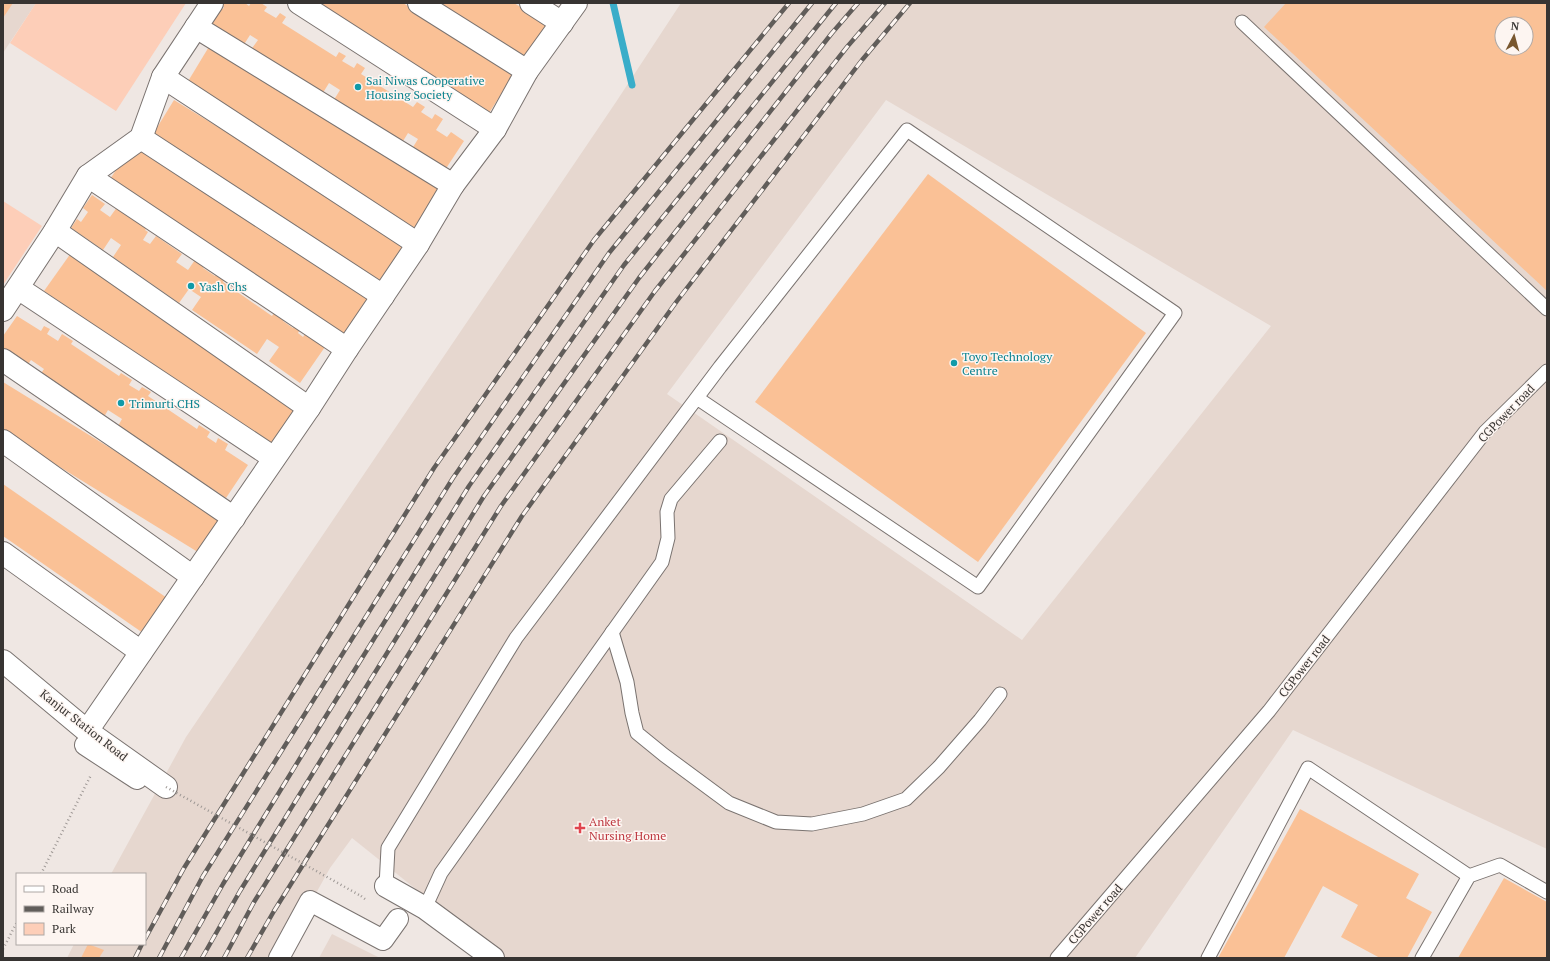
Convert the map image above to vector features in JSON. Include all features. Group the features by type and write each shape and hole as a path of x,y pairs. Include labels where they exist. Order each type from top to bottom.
{"street":[{"path":"3,310 88,176 140,138 163,77 212,3"},
{"path":"299,3 495,129"},
{"path":"419,3 527,71"},
{"path":"531,3 562,23"},
{"path":"91,743 141,652 309,408 418,244 453,185 495,129 527,71 576,3"},
{"path":"196,27 453,185"},
{"path":"163,77 418,244"},
{"path":"140,138 383,296"},
{"path":"88,176 347,349"},
{"path":"55,230 309,408"},
{"path":"18,288 274,458"},
{"path":"3,360 234,518"},
{"path":"3,441 193,577"},
{"path":"3,553 141,652"},
{"name":"Kanjur Station Road","path":"3,661 91,743 164,790"},
{"path":"386,886 425,908 493,958"},
{"path":"279,958 310,901 383,940 398,919"}],"lane":[{"path":"1242,22 1547,309"},
{"path":"386,886 388,848 516,638 697,398 907,130 1175,313 978,587 697,398"},
{"name":"CGPower road","path":"1057,958 1268,711 1485,432 1547,371"},
{"path":"425,908 441,874 662,562 668,538 667,512 671,499 720,441"},
{"path":"612,632 627,682 632,713 638,733 664,755 729,803 776,822 812,824 863,814 906,799 939,767 980,720 1000,694"},
{"path":"1208,958 1308,768 1469,876"},
{"path":"1422,958 1469,876 1500,865 1547,892"}],"path":[{"path":"41,873 91,743"},
{"path":"164,790 360,896"},
{"path":"3,949 16,924"}],"shaded area":[{"path":"3,3 36,3 3,53"},
{"path":"681,3 1547,3 1547,849 1293,730 1135,958 502,958 352,838 330,868 280,958 67,958 74,945 146,945 146,873 112,873 186,737 616,102","holes":["886,100 1271,326 1022,640 667,394"]},
{"path":"332,934 380,958 319,958"}],"green space":[{"path":"36,3 186,3 116,111 10,43"},
{"path":"3,201 42,226 3,285"}],"building":[{"path":"3,3 13,3 3,18"},
{"name":"Sai Niwas Cooperative Housing Society","path":"218,3 245,3 249,6 251,3 261,3 267,7 264,11 276,18 280,13 286,17 282,23 336,57 339,52 346,56 342,61 354,68 357,63 365,68 361,74 413,107 417,102 425,107 421,112 432,119 435,114 443,119 436,130 447,137 451,132 464,141 443,173 410,152 418,139 408,133 400,146 332,103 340,90 329,83 321,96 250,51 258,40 250,35 243,46 206,23 217,5 223,9 224,7"},
{"path":"310,3 403,3 515,72 489,113"},
{"path":"439,3 514,3 550,25 530,59"},
{"path":"1286,3 1547,3 1547,291 1264,27"},
{"path":"210,45 440,189 416,229 187,83"},
{"path":"174,100 407,243 383,282 150,139"},
{"path":"135,142 368,299 340,339 108,182"},
{"name":"Toyo Technology Centre","path":"928,174 1146,333 978,562 755,402"},
{"name":"Yash Chs","path":"92,195 105,204 100,210 110,217 120,203 151,223 145,230 148,232 143,240 150,244 156,236 182,254 176,262 188,270 197,257 206,263 203,268 215,276 218,271 226,277 223,282 272,316 278,307 287,314 283,321 293,328 297,322 302,326 298,333 303,337 307,331 327,344 300,383 269,361 279,347 267,339 257,354 192,310 201,297 189,289 179,303 113,257 121,245 111,238 103,250 71,228 77,219 81,222 88,212 83,208"},
{"path":"71,253 297,410 270,448 44,291"},
{"name":"Trimurti CHS","path":"17,316 41,331 44,326 50,329 47,334 58,341 62,334 73,341 71,344 119,376 121,373 132,380 129,385 139,391 142,387 151,392 148,396 197,429 199,425 210,432 207,437 216,443 218,438 228,444 225,450 248,465 226,498 118,426 122,419 108,410 104,417 40,375 44,369 31,360 26,367 3,352 3,336"},
{"path":"3,382 224,518 201,554 3,432"},
{"path":"3,484 167,598 143,633 3,536"},
{"path":"1300,809 1419,874 1406,898 1432,912 1407,958 1380,958 1341,937 1358,905 1323,886 1284,958 1218,958"},
{"path":"1504,878 1547,902 1547,958 1458,958"},
{"path":"88,945 104,950 99,958 81,958"}],"waterway":[{"path":"613,3 632,85"}],"railway":[{"path":"146,937 184,868 434,468 594,240 789,3"},
{"path":"159,958 203,876 453,478 609,253 812,3"},
{"path":"181,958 223,884 469,486 624,265 836,3"},
{"path":"202,958 240,891 484,496 639,278 832,33 858,3"},
{"path":"224,958 254,902 501,506 655,291 847,47 885,3"},
{"path":"247,958 274,911 522,516 677,301 862,60 910,3"},
{"path":"135,958 142,945"}],"place":[{"name":"Sai Niwas Cooperative Housing Society","path":"358,87"},
{"name":"Yash Chs","path":"191,286"},
{"name":"Toyo Technology Centre","path":"954,363"},
{"name":"Trimurti CHS","path":"121,403"},
{"name":"Anket Nursing Home","path":"580,828"}]}
